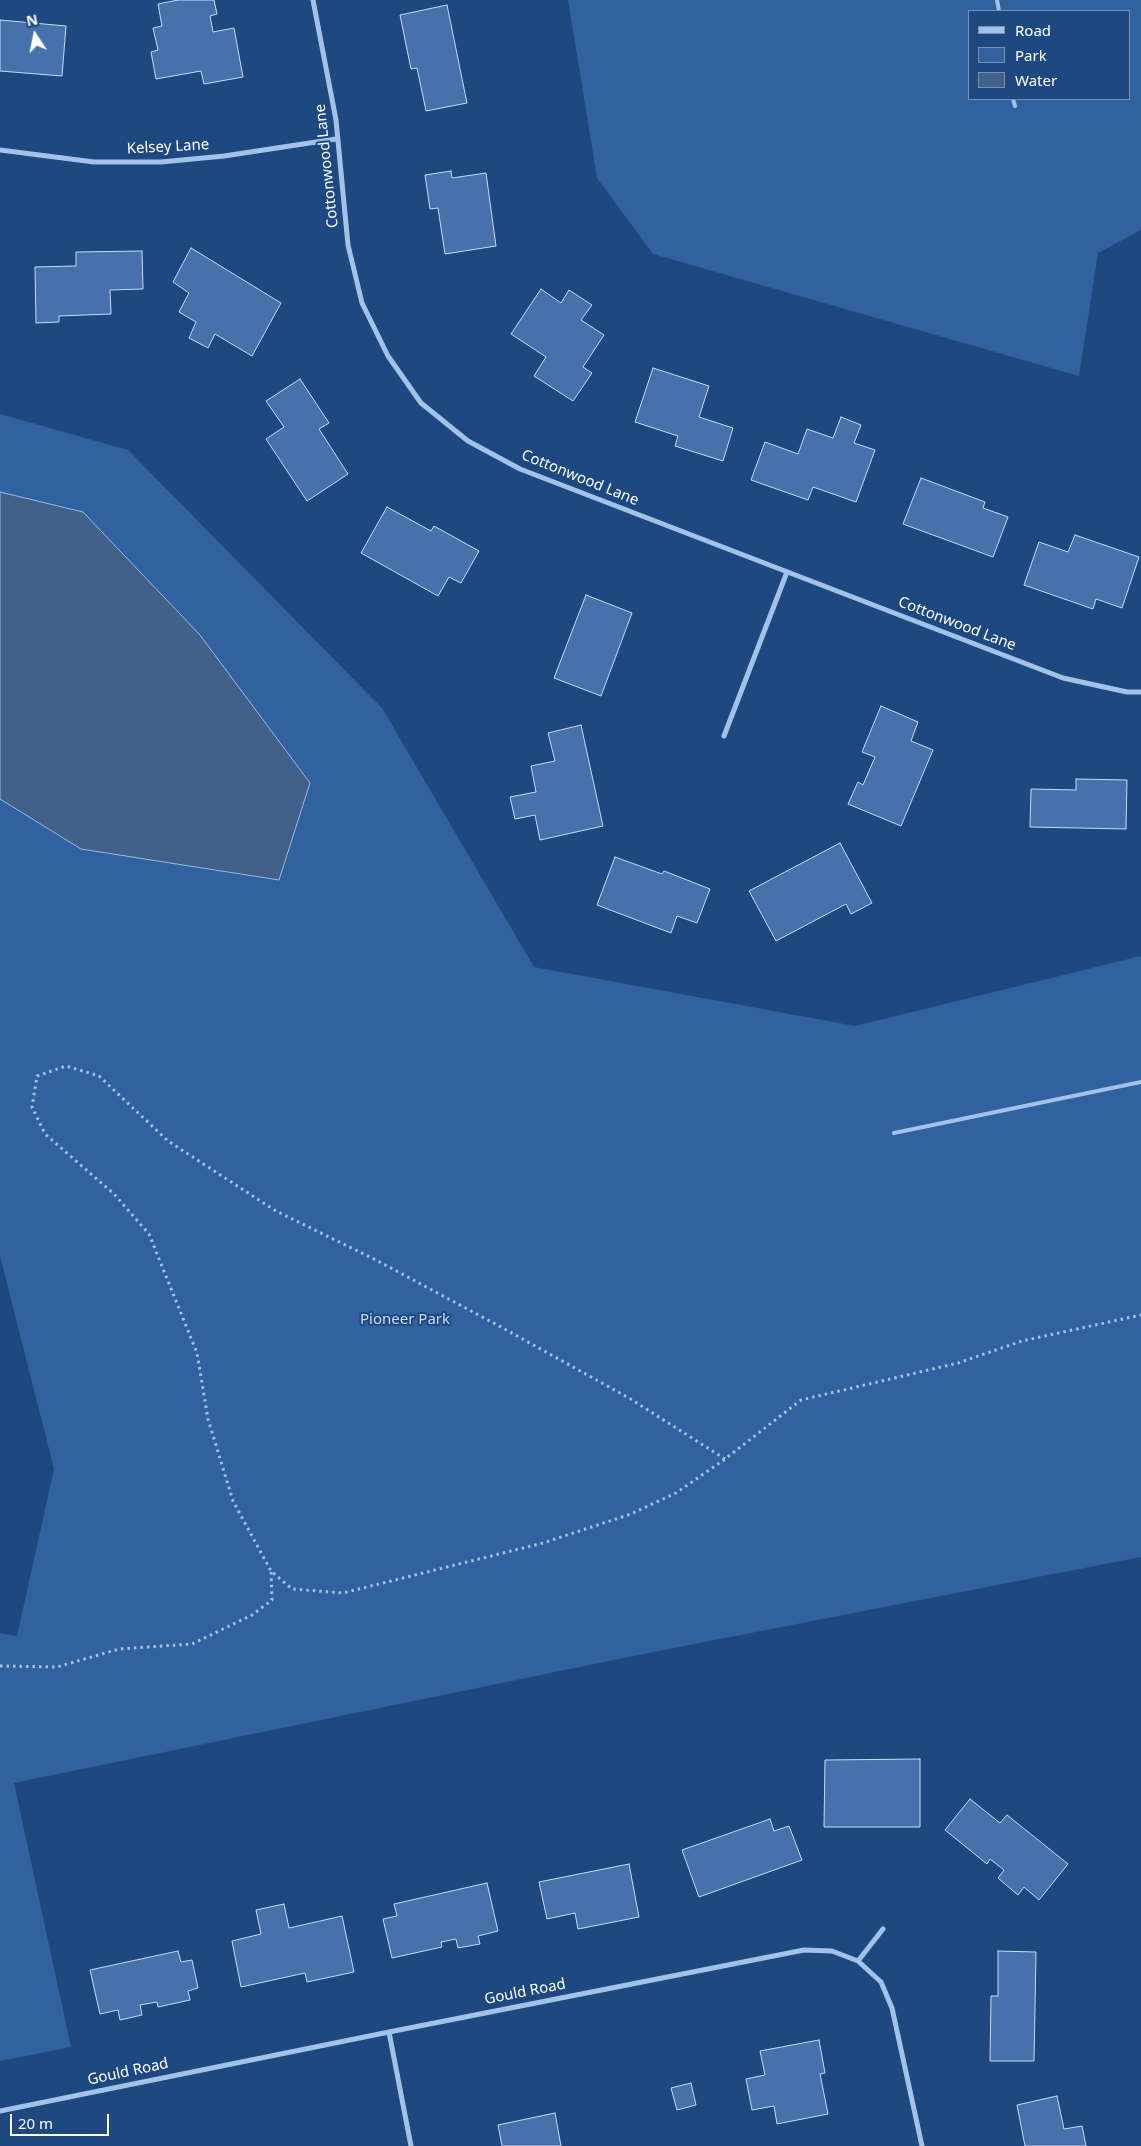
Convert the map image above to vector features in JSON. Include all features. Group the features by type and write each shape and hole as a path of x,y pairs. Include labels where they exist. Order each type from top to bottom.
{"street":[{"name":"Cottonwood Lane","path":"313,0 336,120 336,139 348,245 362,303 388,356 421,403 468,441 520,469 1063,678 1127,692 1141,692"},
{"name":"Kelsey Lane","path":"0,150 94,162 161,162 224,156 336,139"},
{"path":"724,736 787,572"},
{"path":"858,1961 883,1929"},
{"name":"Gould Road","path":"0,2111 804,1950 832,1951 858,1961 881,1982 892,2008 922,2146"},
{"path":"389,2032 411,2146"}],"lane":[{"path":"1013,100 1014,106"},
{"path":"894,1133 1141,1082"}],"path":[{"path":"725,1459 629,1398 501,1327 376,1260 276,1211 168,1141 99,1076 66,1066 37,1076 32,1108 45,1134 114,1194 149,1234 197,1354 208,1419 233,1501 271,1571 292,1589 343,1593 543,1543 631,1514 676,1493 725,1459 801,1400 958,1363 1022,1341 1141,1315"},
{"path":"0,1666 57,1667 119,1649 192,1644 252,1615 272,1600 271,1571"}],"green space":[{"path":"568,0 1141,0 1141,230 1098,253 1079,376 653,254 597,178"},
{"name":"Pioneer Park","path":"0,414 128,450 382,708 534,967 855,1026 1141,956 1141,1557 643,1654 14,1783 71,2047 0,2061 0,1633 17,1636 54,1469 0,1256"}],"water":[{"path":"0,492 83,512 200,635 310,783 279,880 81,849 0,799"}],"building":[{"path":"178,0 214,0 217,14 210,16 213,32 234,28 243,77 204,84 201,71 156,79 151,52 158,50 153,28 162,26 158,4"},
{"path":"447,5 467,103 426,111 417,68 411,69 400,15"},
{"path":"0,20 66,26 62,76 0,71"},
{"path":"451,171 452,178 486,173 496,246 445,254 438,208 430,209 425,175"},
{"path":"191,248 281,303 252,356 215,334 208,348 189,338 196,322 179,312 189,293 173,282"},
{"path":"142,251 143,289 110,290 111,314 59,316 59,322 36,323 35,267 76,266 76,252"},
{"path":"541,289 561,303 569,290 592,305 581,320 604,335 583,367 592,373 573,401 534,376 546,357 511,334"},
{"path":"653,368 709,386 699,417 733,428 723,461 675,446 678,436 635,422"},
{"path":"300,379 329,423 319,429 348,474 307,501 266,439 284,427 266,401"},
{"path":"841,417 861,425 854,443 875,450 856,502 813,487 808,500 751,480 765,442 798,454 807,429 833,438"},
{"path":"921,478 985,502 983,508 1008,517 993,557 903,524"},
{"path":"387,507 431,531 434,526 479,551 461,583 449,577 438,596 361,553"},
{"path":"1075,535 1139,557 1122,608 1096,599 1093,609 1024,585 1039,542 1068,552"},
{"path":"586,595 632,613 601,696 554,678"},
{"path":"881,706 918,722 911,741 933,750 901,826 848,804 858,782 863,785 875,757 862,752"},
{"path":"581,725 603,826 540,840 535,815 515,819 510,797 536,792 531,766 555,761 548,733"},
{"path":"1076,779 1127,780 1126,829 1030,827 1031,789 1076,790"},
{"path":"840,843 872,903 851,914 846,904 776,941 749,891"},
{"path":"615,857 662,874 664,871 710,889 697,923 677,916 671,933 597,905"},
{"path":"920,1759 920,1827 824,1827 825,1760"},
{"path":"970,1799 1000,1823 1007,1815 1068,1864 1039,1900 1024,1887 1018,1895 998,1878 1004,1870 990,1859 987,1864 945,1830"},
{"path":"770,1819 774,1831 789,1826 802,1860 699,1897 682,1850"},
{"path":"629,1864 639,1917 578,1929 575,1913 547,1919 539,1882"},
{"path":"487,1883 498,1931 478,1936 480,1944 458,1948 456,1939 441,1942 442,1947 392,1958 383,1919 397,1916 394,1904"},
{"path":"284,1904 289,1928 342,1916 354,1972 307,1982 305,1973 241,1987 232,1941 261,1934 256,1910"},
{"path":"178,1951 181,1962 192,1960 198,1988 188,1991 190,2000 158,2007 157,2002 140,2005 142,2015 120,2020 118,2010 100,2014 90,1970"},
{"path":"998,1951 1036,1952 1034,2061 990,2061 991,1996 998,1996"},
{"path":"819,2040 825,2073 820,2074 828,2114 777,2124 774,2106 752,2110 746,2079 765,2075 760,2051"},
{"path":"691,2083 696,2105 677,2110 671,2088"},
{"path":"1057,2096 1064,2129 1082,2126 1086,2146 1025,2146 1017,2105"},
{"path":"555,2113 561,2146 502,2146 498,2125"}]}
